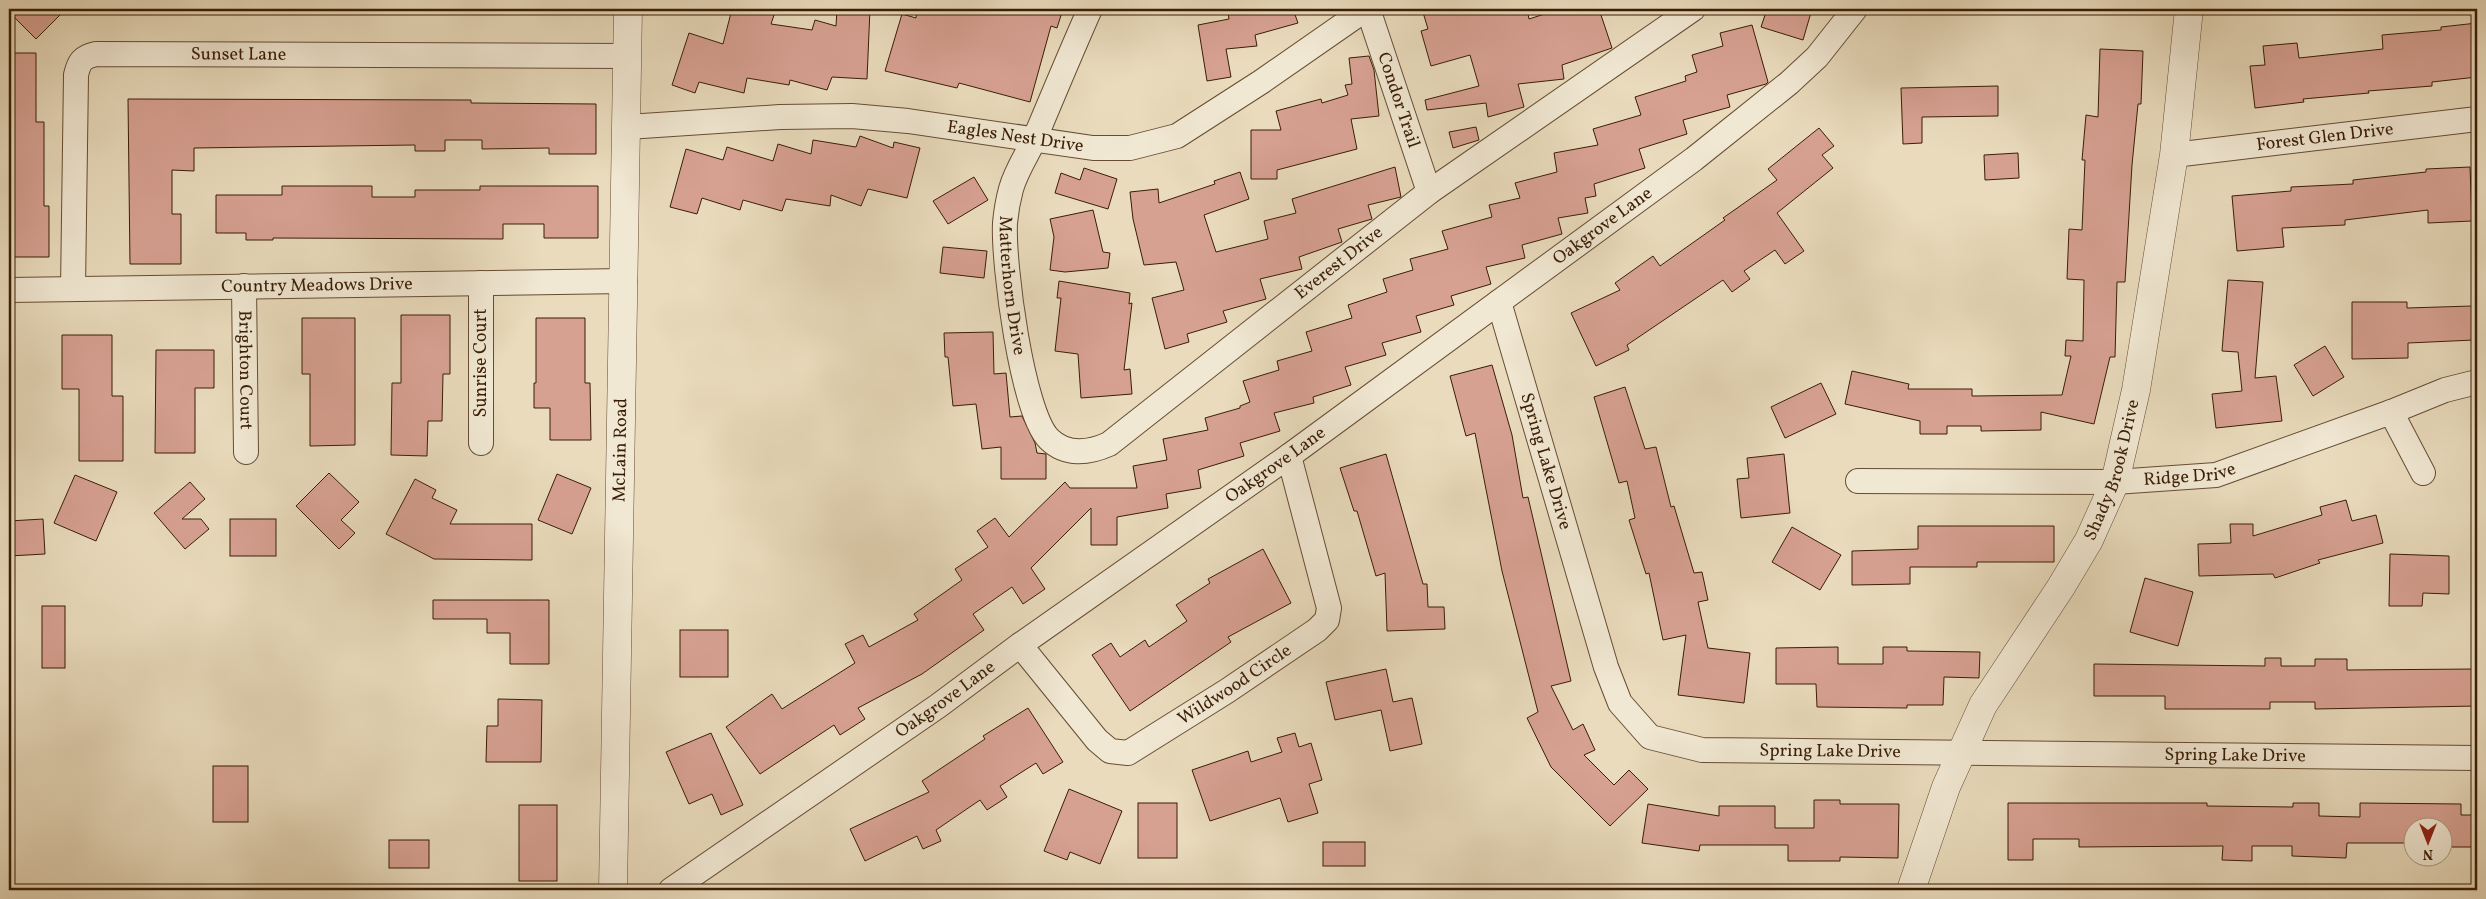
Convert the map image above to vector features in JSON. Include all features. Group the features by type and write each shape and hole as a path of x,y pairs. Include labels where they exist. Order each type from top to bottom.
{"street":[{"name":"McLain Road","path":"614,890 628,9"},
{"name":"Matterhorn Drive","path":"1021,368 1009,284 1005,223 1011,190 1090,9"},
{"name":"Eagles Nest Drive","path":"627,127 780,117 852,116 908,120 1034,141 1093,148 1130,148 1177,136 1261,82 1367,9"},
{"name":"Condor Trail","path":"1367,9 1429,192"},
{"name":"Everest Drive","path":"1021,368 1040,429 1049,439 1060,448 1077,452 1091,452 1109,444 1429,192 1693,9"},
{"name":"Oakgrove Lane","path":"671,890 938,706 1020,645 1289,456 1694,160 1789,83 1817,57 1854,9"},
{"name":"Shady Brook Drive","path":"1911,890 1946,787 1983,705 2061,587 2089,540 2115,482 2136,390 2174,155 2189,9"},
{"name":"Sunset Lane","path":"73,289 76,76 78,65 84,57 96,54 628,56"},
{"name":"Forest Glen Drive","path":"2174,155 2477,118"},
{"name":"Country Meadows Drive","path":"9,290 625,281"},
{"name":"Sunrise Court","path":"481,283 481,443"},
{"name":"Brighton Court","path":"244,286 246,452"},
{"name":"Spring Lake Drive","path":"1499,302 1606,667 1620,703 1650,737 1702,750 2477,758"},
{"name":"Ridge Drive","path":"1858,481 2115,482 2216,475 2391,412 2446,390 2477,382"},
{"path":"2391,412 2423,473"},
{"name":"Wildwood Circle","path":"1020,645 1097,740 1110,752 1128,753 1227,691 1317,630 1327,620 1329,608 1289,456"}],"building":[{"path":"9,9 66,9 36,39 9,12"},
{"path":"732,9 776,9 771,24 812,30 815,20 836,26 837,9 870,9 867,79 832,77 827,90 790,80 789,85 747,78 744,93 699,82 695,93 672,85 689,33 723,44"},
{"path":"917,9 1063,9 1057,28 1051,26 1030,102 959,83 957,88 885,71 902,14 916,18"},
{"path":"1263,9 1293,9 1298,23 1255,35 1257,46 1226,49 1231,77 1207,81 1198,25 1229,19 1228,13"},
{"path":"1422,9 1527,9 1529,19 1560,9 1599,9 1612,48 1562,65 1564,79 1518,84 1524,107 1488,117 1486,103 1427,110 1425,100 1479,86 1470,55 1431,66 1421,31 1428,29"},
{"path":"1767,9 1812,9 1803,40 1761,27"},
{"path":"2477,23 2477,77 2432,82 2432,86 2303,99 2304,102 2255,108 2250,66 2265,65 2263,46 2297,43 2299,58 2383,49 2382,35 2441,30 2441,27"},
{"path":"1752,25 1768,82 1766,84 1727,95 1730,107 1683,120 1687,134 1639,149 1645,168 1594,184 1596,196 1585,198 1588,213 1558,218 1562,234 1522,245 1525,258 1486,267 1491,284 1451,296 1454,305 1416,316 1421,332 1382,343 1386,355 1345,367 1351,385 1313,397 1314,403 1274,413 1280,431 1240,443 1244,456 1198,470 1201,488 1166,494 1168,508 1117,517 1117,545 1091,545 1091,508 1031,568 1045,589 1023,604 1012,587 973,614 984,630 922,674 858,708 865,719 840,735 834,725 760,774 726,727 772,694 782,709 855,663 845,644 863,635 869,647 918,620 914,614 962,580 955,569 988,547 977,531 995,518 1009,537 1065,482 1070,488 1137,488 1133,466 1167,460 1163,439 1208,430 1205,418 1240,408 1240,406 1250,402 1243,381 1279,370 1277,361 1312,351 1306,332 1352,318 1348,305 1387,292 1383,279 1413,270 1410,259 1448,249 1442,231 1492,217 1489,205 1520,198 1515,183 1557,172 1554,153 1598,145 1593,129 1641,115 1635,97 1686,81 1685,76 1697,72 1692,55 1723,46 1720,33"},
{"path":"2100,49 2143,51 2141,104 2138,104 2132,165 2125,282 2117,282 2115,357 2110,357 2094,424 2041,412 2041,430 1981,431 1981,426 1947,426 1947,434 1920,434 1920,421 1845,404 1852,371 1909,384 1908,389 1972,389 1972,396 2062,395 2071,356 2065,356 2066,340 2083,341 2084,280 2067,279 2069,229 2082,230 2085,160 2082,160 2086,115 2098,117"},
{"path":"9,53 36,53 36,122 44,122 44,206 49,206 49,257 9,257"},
{"path":"1369,56 1374,70 1379,116 1351,119 1357,149 1277,170 1277,179 1251,179 1251,130 1281,130 1276,111 1321,99 1322,103 1348,95 1345,85 1352,84 1349,58"},
{"path":"1998,86 1998,116 1922,117 1922,143 1903,144 1901,88"},
{"path":"128,99 471,100 471,103 596,104 596,154 549,154 549,148 482,149 482,140 445,140 445,151 415,151 415,145 194,148 194,171 172,170 172,214 181,214 181,264 130,264"},
{"path":"1476,127 1479,140 1453,148 1449,132"},
{"path":"1819,128 1834,146 1822,155 1833,168 1777,213 1804,251 1785,264 1775,250 1744,271 1750,279 1732,292 1723,280 1627,345 1629,350 1596,366 1571,313 1620,290 1615,283 1653,256 1660,266 1725,220 1723,218 1777,180 1768,169"},
{"path":"860,136 893,148 894,142 920,148 907,198 868,189 861,206 831,195 830,206 786,199 782,211 743,200 740,210 702,198 697,214 670,207 686,149 723,160 727,147 773,161 778,144 811,154 813,140 856,147"},
{"path":"2018,153 2019,178 1985,180 1984,155"},
{"path":"1395,167 1401,197 1368,205 1372,219 1338,229 1342,242 1299,257 1302,269 1260,279 1266,299 1223,311 1227,322 1187,334 1189,342 1165,349 1152,298 1184,290 1176,262 1144,265 1133,219 1130,192 1158,189 1159,203 1215,184 1214,181 1240,172 1249,199 1204,215 1216,252 1268,239 1264,221 1296,213 1292,199"},
{"path":"2470,167 2472,221 2428,223 2428,210 2345,220 2345,225 2282,228 2284,247 2237,251 2232,196 2291,191 2291,187 2353,184 2353,180 2426,172 2426,169"},
{"path":"1084,168 1117,179 1108,209 1055,193 1061,173 1080,180"},
{"path":"974,177 988,200 948,224 933,201"},
{"path":"282,186 372,186 372,197 415,197 415,190 480,190 480,186 598,186 598,238 544,238 544,224 503,224 503,239 273,238 273,240 246,240 246,233 216,233 216,195 282,195"},
{"path":"1093,210 1103,252 1110,253 1108,268 1065,272 1050,270 1054,237 1050,219"},
{"path":"943,247 987,251 984,278 940,273"},
{"path":"2228,280 2263,282 2255,378 2276,376 2282,421 2216,428 2212,394 2242,391 2238,352 2222,351"},
{"path":"1059,281 1130,293 1129,304 1132,303 1124,370 1130,369 1132,394 1081,398 1078,354 1055,351 1061,298 1057,298"},
{"path":"2352,302 2407,302 2407,308 2472,306 2474,340 2408,343 2408,358 2352,359"},
{"path":"401,315 450,315 450,374 443,374 442,421 428,421 427,456 391,455 392,383 401,383"},
{"path":"302,318 355,318 355,445 310,446 310,374 302,374"},
{"path":"536,318 585,318 585,383 590,383 591,440 550,440 550,408 534,408"},
{"path":"993,332 994,374 1006,373 1010,417 1022,416 1035,443 1037,453 1046,454 1046,479 1001,479 1001,447 982,449 976,404 953,406 948,357 945,357 944,333"},
{"path":"62,335 112,335 112,396 123,396 123,461 79,461 79,389 62,389"},
{"path":"2325,346 2344,377 2313,396 2294,365"},
{"path":"156,350 214,350 214,388 195,388 195,453 155,453"},
{"path":"1492,365 1512,435 1523,498 1528,497 1571,681 1551,686 1573,730 1583,724 1595,750 1584,755 1614,785 1629,770 1648,789 1610,826 1551,767 1527,718 1538,712 1502,571 1475,433 1466,436 1450,376"},
{"path":"1821,383 1836,414 1785,438 1771,407"},
{"path":"1625,387 1645,449 1656,447 1671,507 1674,506 1694,573 1702,572 1708,600 1698,602 1708,648 1750,653 1744,703 1678,695 1686,635 1663,640 1649,573 1646,574 1629,520 1635,518 1627,481 1619,483 1594,397"},
{"path":"1386,454 1423,584 1427,584 1428,607 1444,607 1445,629 1387,631 1385,573 1376,576 1357,511 1354,511 1340,468"},
{"path":"1784,454 1790,513 1741,518 1737,479 1749,478 1747,458"},
{"path":"329,473 359,502 341,520 355,533 339,549 296,506"},
{"path":"557,474 591,488 572,534 538,520"},
{"path":"75,475 117,492 96,541 54,523"},
{"path":"415,479 436,490 432,498 457,510 450,524 532,524 532,560 434,559 386,534"},
{"path":"190,482 205,499 182,519 201,519 209,529 185,549 154,513"},
{"path":"2346,500 2352,521 2376,515 2383,543 2318,560 2320,563 2275,578 2273,574 2199,576 2198,544 2231,543 2230,524 2253,524 2253,536 2322,515 2320,507"},
{"path":"43,519 45,554 9,556 9,521"},
{"path":"230,519 276,519 276,556 230,556"},
{"path":"1918,526 2054,526 2054,562 1977,562 1977,567 1910,567 1910,584 1852,585 1852,551 1918,549"},
{"path":"1792,527 1841,555 1820,590 1772,562"},
{"path":"1263,549 1291,603 1228,637 1231,642 1130,711 1092,655 1111,643 1120,657 1145,640 1149,647 1187,621 1176,605 1210,583 1208,579"},
{"path":"2390,554 2449,556 2449,594 2423,593 2422,606 2389,606"},
{"path":"2145,578 2193,592 2178,646 2130,632"},
{"path":"433,600 549,600 549,664 510,664 510,633 487,633 487,619 433,619"},
{"path":"42,606 65,606 65,668 42,668"},
{"path":"680,630 728,630 728,677 680,677"},
{"path":"1838,647 1838,664 1883,664 1883,647 1907,647 1907,651 1980,652 1979,678 1944,677 1943,705 1907,705 1907,708 1817,707 1816,684 1776,684 1776,648"},
{"path":"2265,658 2281,658 2281,666 2315,666 2315,659 2347,659 2347,670 2477,669 2477,706 2315,709 2315,702 2270,702 2270,709 2165,709 2165,696 2094,696 2094,664 2265,666"},
{"path":"1386,669 1393,702 1412,698 1422,744 1390,751 1381,710 1335,720 1326,682"},
{"path":"498,699 542,700 541,762 486,762 487,726 498,726"},
{"path":"1028,708 1063,762 1043,774 1036,763 1000,786 1007,797 987,810 980,800 936,830 941,841 923,849 917,836 865,861 850,829 929,792 922,781 985,739 983,736"},
{"path":"711,733 743,805 721,815 712,794 689,804 666,752"},
{"path":"1295,733 1299,747 1311,743 1322,780 1309,784 1318,813 1288,822 1280,798 1210,821 1192,770 1248,751 1251,762 1282,752 1277,738"},
{"path":"213,766 248,766 248,822 213,822"},
{"path":"1069,789 1122,811 1100,864 1070,852 1067,860 1044,851"},
{"path":"1814,800 1840,800 1840,804 1899,804 1898,858 1840,857 1840,861 1788,861 1788,845 1700,845 1699,851 1642,843 1648,804 1719,816 1719,806 1775,806 1775,828 1814,828"},
{"path":"1138,803 1177,803 1177,858 1138,858"},
{"path":"2008,803 2207,803 2207,806 2293,807 2293,803 2319,803 2319,816 2360,817 2360,803 2461,804 2461,815 2477,815 2477,847 2454,847 2454,816 2404,816 2404,843 2347,843 2346,858 2292,856 2292,846 2252,846 2252,861 2222,860 2223,846 2079,847 2079,839 2033,839 2033,860 2008,860"},
{"path":"519,805 557,805 557,881 519,881"},
{"path":"389,840 429,840 429,868 389,868"},
{"path":"1323,842 1365,842 1365,866 1323,866"}]}
